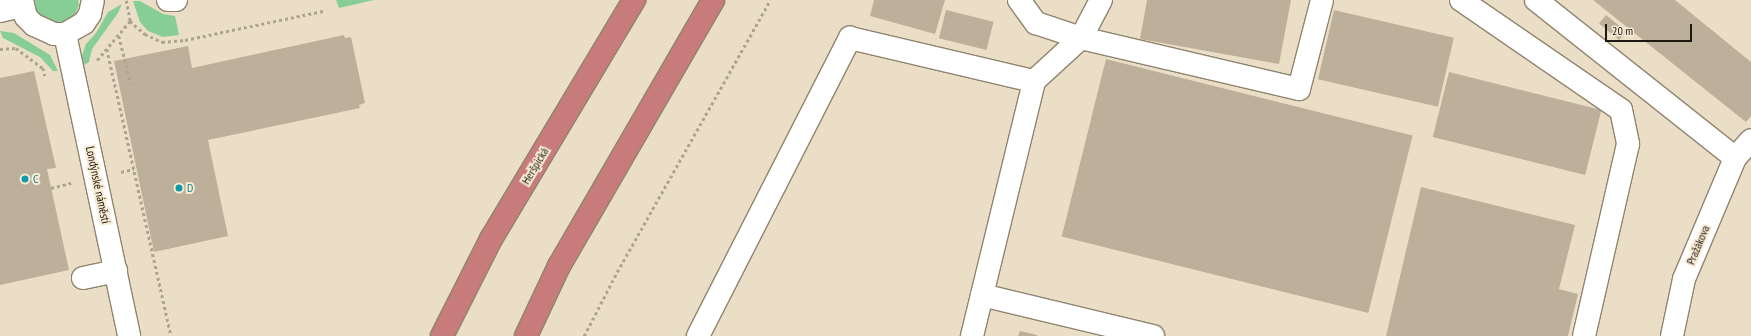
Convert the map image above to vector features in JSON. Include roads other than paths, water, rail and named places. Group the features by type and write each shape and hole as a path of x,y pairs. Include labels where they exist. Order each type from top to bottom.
{"highway":[{"name":"Heršpická","path":"442,336 491,239 634,0"},
{"path":"526,336 559,266 713,0"}],"street":[{"path":"0,11 22,3 26,17 43,32 65,34 84,23 90,14 93,0"},
{"path":"168,0 176,0"},
{"path":"1019,0 1036,23 1081,38 1299,89 1322,0"},
{"path":"972,336 1034,81 1081,38 1101,0"},
{"path":"1461,0 1621,110 1628,144 1584,336"},
{"path":"1536,0 1735,158"},
{"name":"Londýnské náměstí","path":"65,34 129,336"},
{"path":"698,336 850,38 1034,81"},
{"name":"Pražákova","path":"1672,336 1684,279 1735,158 1751,140"},
{"path":"83,278 116,271"},
{"path":"982,295 1153,336"}],"place":[{"name":"C","path":"25,179"},
{"name":"D","path":"179,188"}]}
